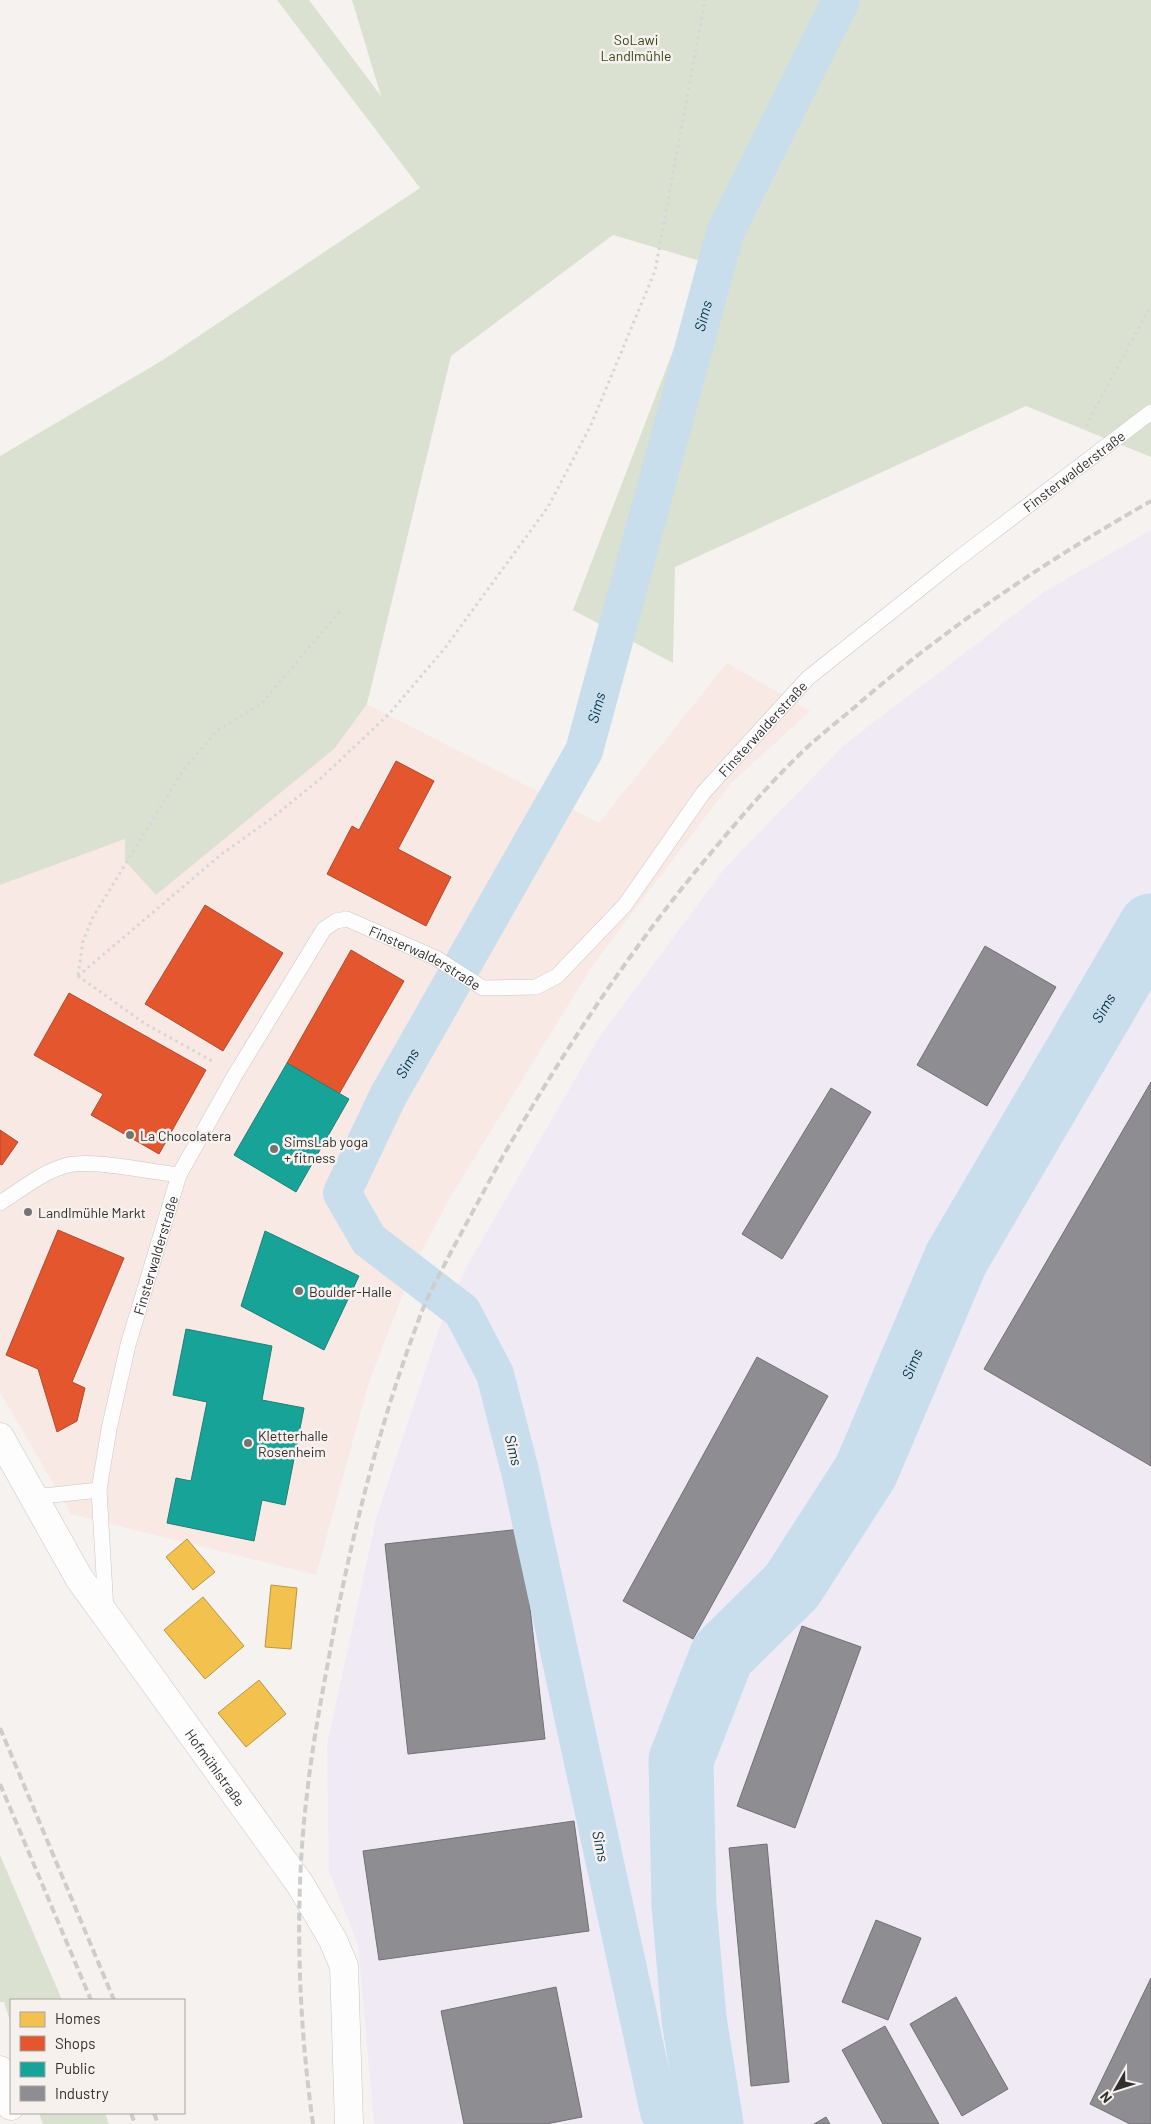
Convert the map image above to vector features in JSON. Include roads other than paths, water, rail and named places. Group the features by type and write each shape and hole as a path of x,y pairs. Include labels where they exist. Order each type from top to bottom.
{"street":[{"name":"Hofmühlstraße","path":"0,1436 79,1578 300,1884 333,1940 344,1966 349,2124"},
{"path":"0,2070 10,2103"}],"lane":[{"name":"Finsterwalderstraße","path":"107,1615 99,1490 109,1429 128,1345 179,1175 235,1075 324,929 336,921 347,919 436,958 483,988 536,987 557,976 626,905 703,792 808,678 955,561 1151,412"},
{"path":"0,1203 48,1173 66,1166 81,1164 97,1165 179,1175"},
{"path":"34,1498 99,1490"}],"waterway":[{"name":"Sims","path":"667,2124 659,2112 520,1471 495,1374 462,1311 369,1240 342,1193 388,1096 584,751 725,233 841,0"},
{"name":"Sims","path":"711,2124 694,2019 684,1905 681,1760 722,1655 792,1586 866,1471 956,1259 1151,926"}],"railway":[{"path":"313,2124 304,2043 299,1959 300,1875 312,1753 342,1590 371,1469 394,1390 422,1311 436,1280 503,1156 571,1043 620,971 672,900 771,783 804,750 890,677 962,622 1073,547 1151,501"},
{"path":"0,1728 114,1999"},
{"path":"0,1784 91,1999"},
{"path":"131,2114 135,2124"},
{"path":"154,2114 158,2124"}],"place":[{"name":"La Chocolatera","path":"130,1135"},
{"name":"SimsLab yoga + fitness","path":"274,1149"},
{"name":"Landlmühle Markt","path":"28,1212"},
{"name":"Boulder-Halle","path":"299,1291"},
{"name":"Kletterhalle Rosenheim","path":"248,1443"}],"park label":[{"name":"SoLawi Landlmühle","path":"636,48"}]}
